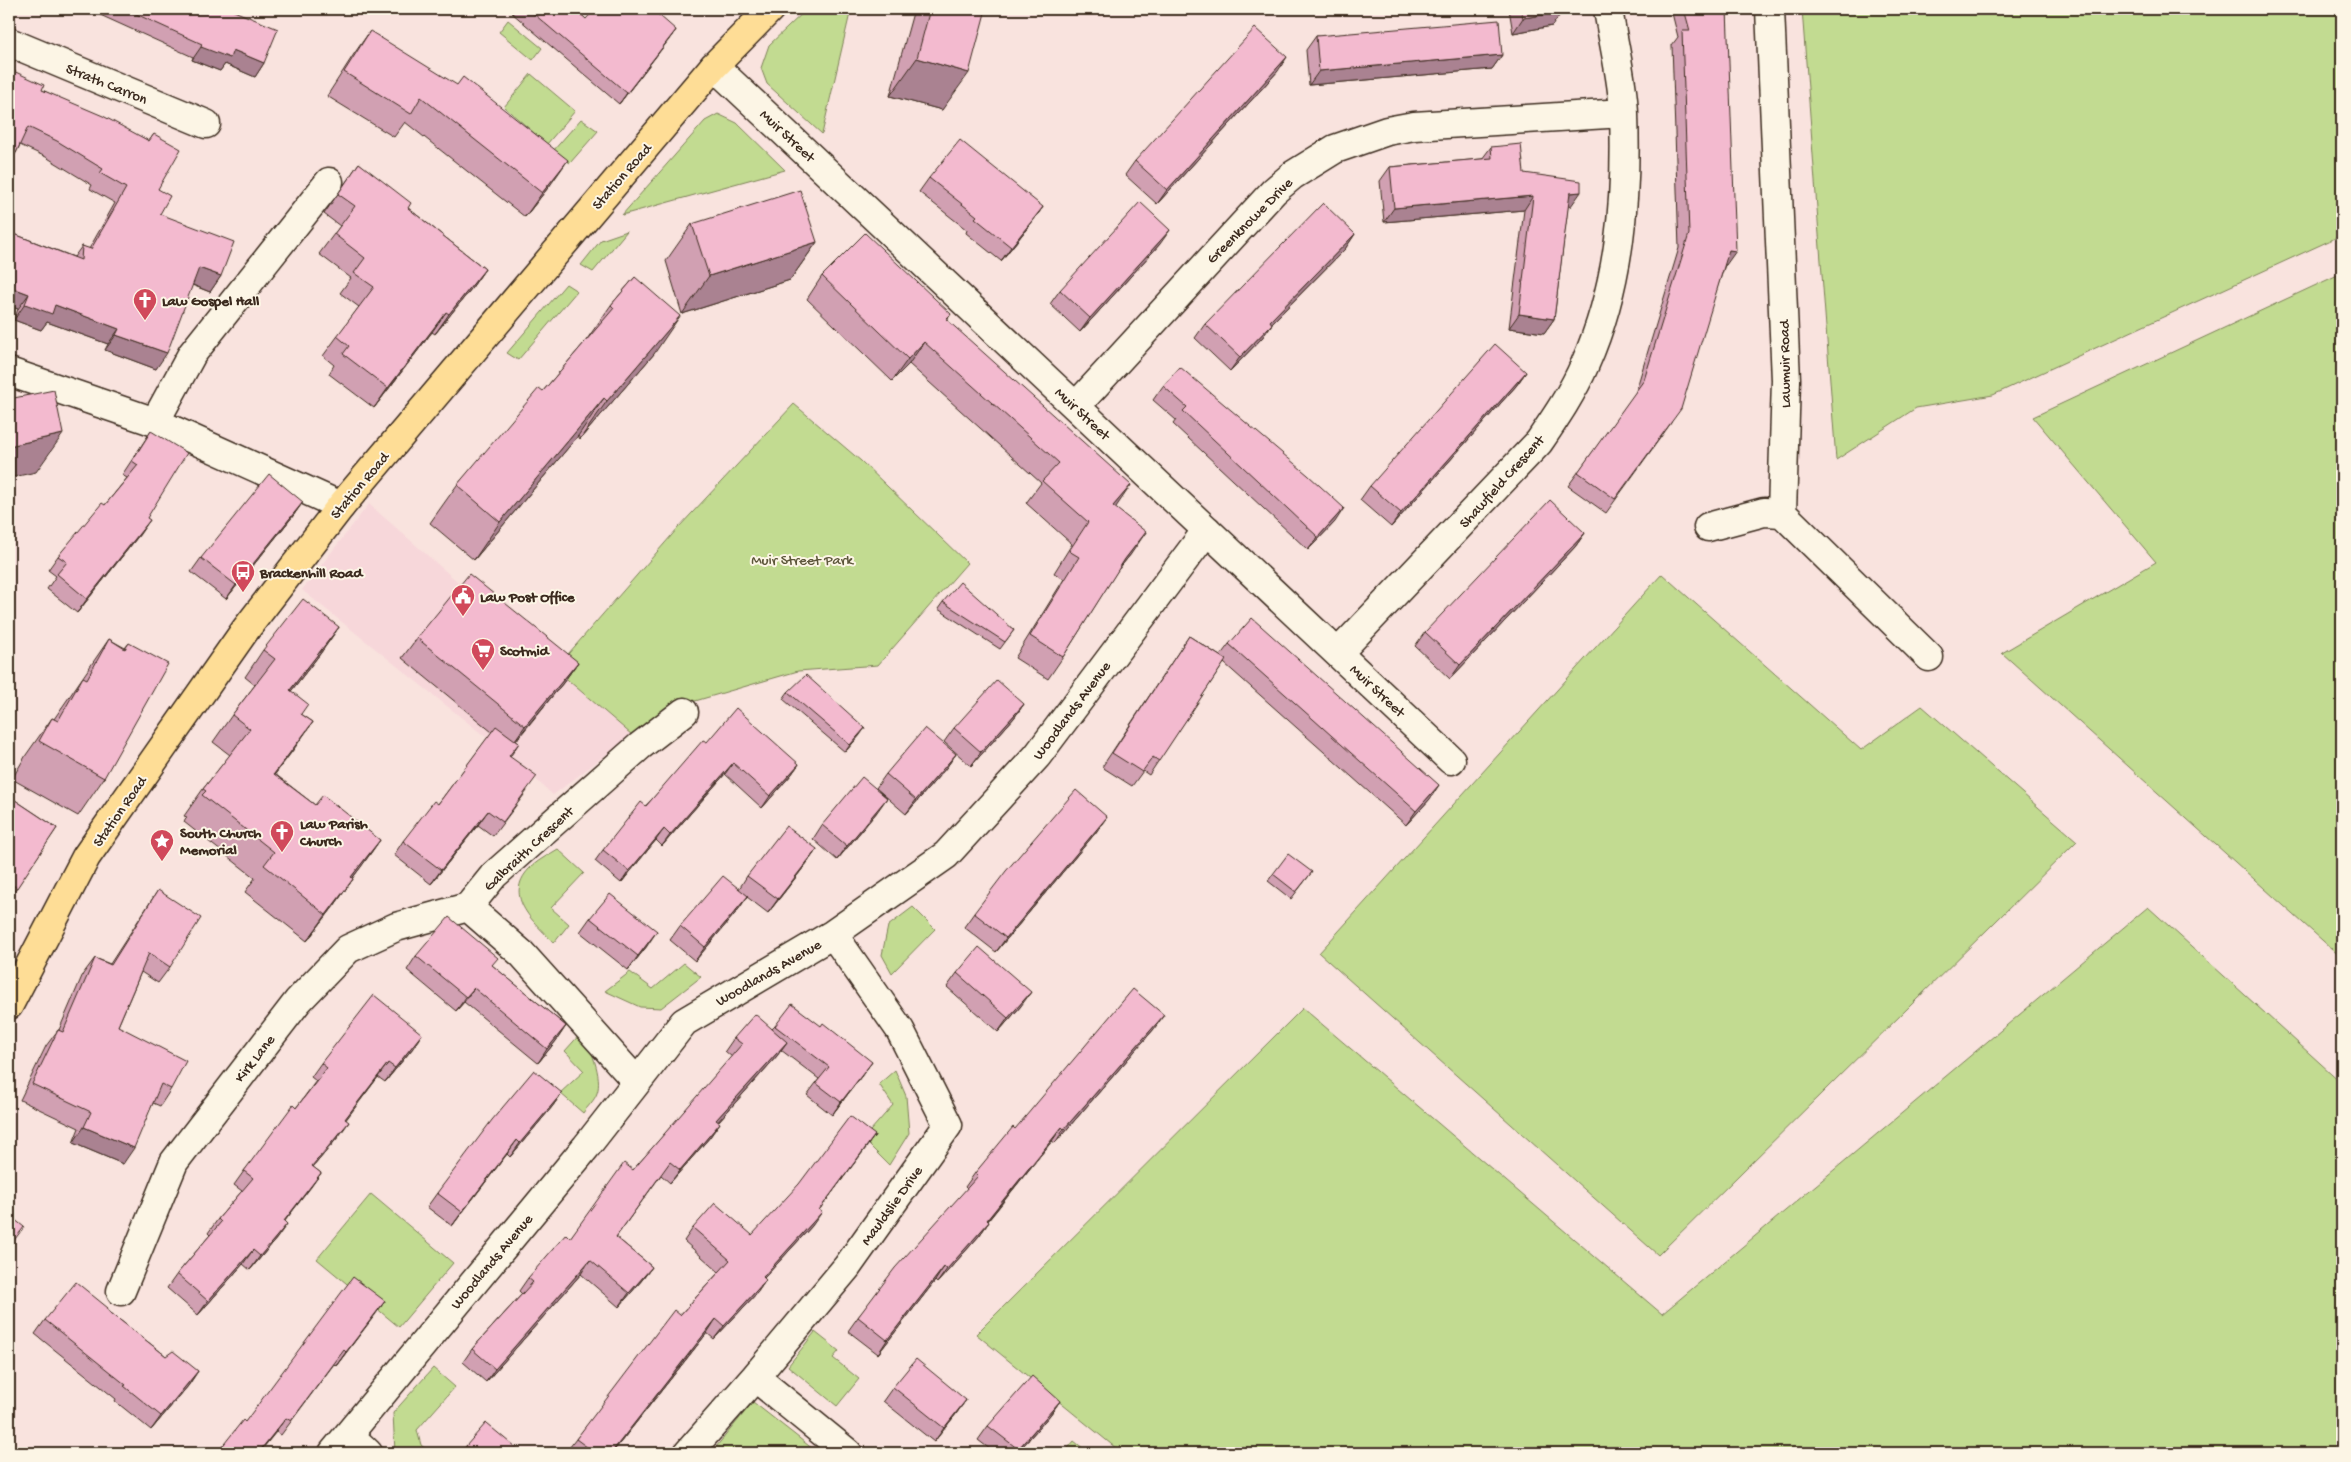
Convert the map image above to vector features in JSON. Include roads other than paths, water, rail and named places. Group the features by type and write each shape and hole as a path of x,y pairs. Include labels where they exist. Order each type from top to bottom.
{"main road":[{"name":"Station Road","path":"9,1005 86,857 246,629 341,506 714,66 770,9"}],"street":[{"name":"Shawfield Crescent","path":"1338,653 1539,442 1568,396 1585,364 1602,322 1612,285 1619,247 1622,209 1624,113 1608,9"},
{"name":"Lawmuir Road","path":"1770,9 1786,380 1782,512"},
{"name":"Strath Carron","path":"9,42 206,124"},
{"name":"Muir Street","path":"714,66 1451,760"},
{"name":"Greenknowe Drive","path":"1076,406 1274,190 1293,175 1335,149 1387,131 1414,126 1624,113"},
{"path":"155,422 192,354 329,182"},
{"path":"9,372 155,422 341,506"},
{"path":"1708,527 1764,512 1782,512 1929,657"},
{"name":"Woodlands Avenue","path":"341,1444 684,1022 833,934 946,855 1037,756 1207,530"},
{"name":"Galbraith Crescent","path":"468,907 494,875 640,746 684,712"},
{"path":"468,907 522,954 637,1082"},
{"name":"Kirk Lane","path":"120,1292 174,1162 298,1001 348,949 396,927 468,907"},
{"name":"Mauldslie Drive","path":"688,1453 755,1377 847,1267 948,1125 900,1030 833,934"},
{"path":"755,1377 848,1453"},
{"path":"341,1444 368,1453"}],"place":[{"name":"Law Gospel Hall","path":"145,321"},
{"name":"Brackenhill Road","path":"243,593"},
{"name":"Law Post Office","path":"463,617"},
{"name":"Scotmid","path":"483,671"},
{"name":"Law Parish Church","path":"282,853"},
{"name":"South Church Memorial","path":"162,862"}],"park label":[{"name":"Muir Street Park","path":"802,559"}]}
